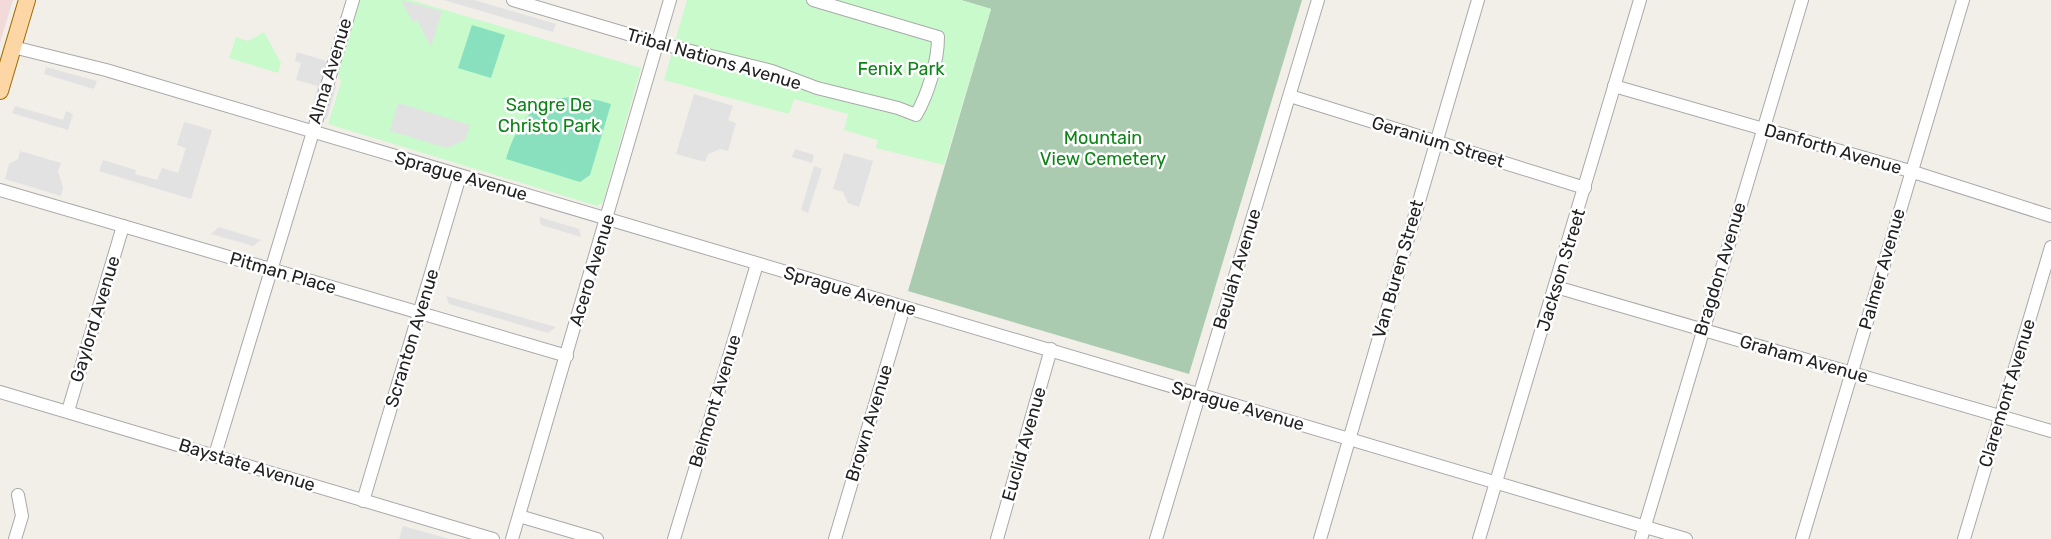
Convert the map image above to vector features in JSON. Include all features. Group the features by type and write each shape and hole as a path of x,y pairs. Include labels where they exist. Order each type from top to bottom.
{"main road":[{"path":"0,91 27,0"}],"street":[{"name":"Tribal Nations Avenue","path":"513,0 658,43 772,71 817,88 898,108 916,115 923,103 938,48 938,37 813,0"},
{"name":"Acero Avenue","path":"512,539 670,0"},
{"name":"Beulah Avenue","path":"1156,539 1198,394 1318,0"},
{"name":"Van Buren Street","path":"1320,539 1435,141 1478,0"},
{"name":"Jackson Street","path":"1479,539 1556,287 1640,0"},
{"name":"Bragdon Avenue","path":"1642,533 1762,128 1802,0"},
{"name":"Palmer Avenue","path":"1802,539 1910,171 1963,0"},
{"name":"Alma Avenue","path":"215,455 350,3"},
{"name":"Sprague Avenue","path":"13,47 106,70 757,264 1051,349 1496,482 1642,533 1686,539"},
{"name":"Danforth Avenue","path":"1614,86 1910,171 2051,216"},
{"name":"Geranium Street","path":"1290,96 1585,188"},
{"name":"Scranton Avenue","path":"363,501 460,176"},
{"name":"Pitman Place","path":"0,190 567,356"},
{"name":"Gaylord Avenue","path":"68,411 123,226"},
{"name":"Claremont Avenue","path":"1964,539 1999,415 2051,247"},
{"name":"Belmont Avenue","path":"674,539 757,264"},
{"name":"Graham Avenue","path":"1556,287 2051,431"},
{"name":"Brown Avenue","path":"835,539 904,307"},
{"name":"Euclid Avenue","path":"997,539 1051,349"},
{"name":"Baystate Avenue","path":"0,392 493,539"},
{"path":"15,539 22,516 18,495"},
{"path":"519,516 597,539"}],"shaded area":[{"path":"0,0 13,0 0,43"},
{"path":"401,0 442,11 431,47 417,20 413,22"},
{"path":"444,0 474,0 556,24 553,32"},
{"path":"297,52 326,61 336,87 327,119 310,114 318,86 296,80 301,63 295,61"},
{"path":"46,67 97,81 94,89 44,74"},
{"path":"694,94 733,106 728,120 736,123 728,151 720,149 708,154 705,162 676,154"},
{"path":"398,103 470,125 465,140 447,148 390,131"},
{"path":"15,106 63,120 66,111 73,114 68,130 12,113"},
{"path":"184,122 212,130 191,199 99,171 103,160 136,170 135,174 157,180 162,168 178,173 186,148 177,145"},
{"path":"795,149 814,155 812,163 792,157"},
{"path":"20,151 61,163 58,171 63,188 61,196 5,179 9,164 18,159"},
{"path":"844,153 873,161 859,207 848,203 843,192 833,189"},
{"path":"814,166 822,169 808,213 801,210"},
{"path":"539,217 579,229 581,237 541,225"},
{"path":"219,227 261,240 253,246 211,234"},
{"path":"446,296 556,327 548,333 449,304"},
{"path":"403,526 449,539 399,539"}],"green space":[{"name":"Sangre De Christo Park","path":"347,0 411,0 641,68 603,202 597,206 328,124 341,82 332,57"},
{"name":"Fenix Park","path":"687,0 961,0 991,9 944,165 876,148 878,140 844,130 848,114 794,99 789,114 664,80"},
{"name":"Mountain View Cemetery","path":"961,0 1302,0 1189,374 908,291 991,9"},
{"path":"472,25 505,35 491,78 458,68"},
{"path":"264,32 281,63 278,73 229,58 236,37 248,41"},
{"path":"571,97 597,100 611,104 590,175 580,182 506,159 515,135 531,113 548,101"}]}
